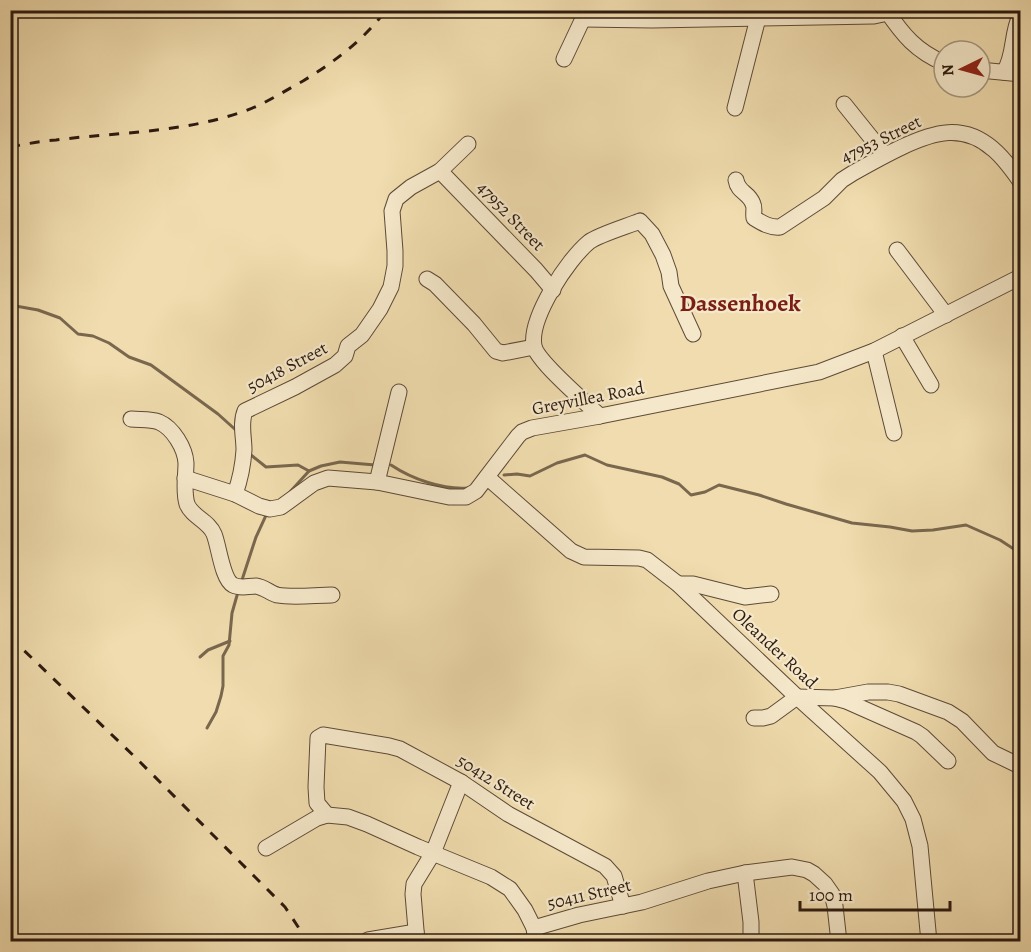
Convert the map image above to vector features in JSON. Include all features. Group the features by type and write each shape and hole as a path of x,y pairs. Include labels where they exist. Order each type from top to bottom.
{"street":[{"path":"564,59 585,15 652,20 723,14 758,18 784,14 874,16 887,12 912,44 932,57"},
{"path":"1004,72 1010,65 1014,36 1020,16"},
{"path":"735,108 758,18"},
{"path":"992,71 1020,74"},
{"path":"843,104 885,155"},
{"name":"47953 Street","path":"736,180 739,189 752,200 754,218 776,227 790,221 824,198 847,176 885,155 938,133 961,134 975,138 994,150 1020,181"},
{"name":"50418 Street","path":"235,494 243,462 242,424 245,411 335,365 345,356 348,346 362,335 384,304 391,287 395,251 392,211 394,201 400,194 441,171 468,144"},
{"name":"47952 Street","path":"441,171 536,270 552,290"},
{"path":"600,416 546,365 534,347 537,321 552,290 570,261 591,241 640,221 652,234 663,255 671,286 693,334"},
{"path":"897,250 946,315"},
{"name":"Greyvillea Road","path":"185,478 235,494 264,508 277,509 314,483 327,478 377,482 449,497 466,497 476,491 522,432 532,428 819,372 874,351 1020,277"},
{"path":"427,279 435,284 474,324 496,351 503,353 534,347"},
{"path":"902,336 931,385"},
{"path":"874,351 894,433"},
{"path":"377,482 399,392"},
{"path":"131,419 158,422 177,439 184,454 185,494 189,508 212,530 226,577 232,585 241,588 260,587 285,596 332,595"},
{"name":"Oleander Road","path":"488,477 571,551 584,557 647,560 678,584 880,772 904,801 913,819 920,846 929,942"},
{"path":"678,584 693,584 745,597 771,594"},
{"path":"754,718 771,716 797,697 835,698 859,693 888,692 948,712 962,721 993,753 1020,766"},
{"path":"835,698 916,732 948,761"},
{"name":"50412 Street","path":"327,815 317,803 318,738 329,736 400,749 461,782 508,814 609,868 614,876 623,906"},
{"path":"368,940 417,937 414,884 433,853 461,782"},
{"path":"266,848 317,818 327,815"},
{"name":"50411 Street","path":"327,815 348,817 367,824 491,877 510,889 525,910 535,935 579,915 642,902 708,881 745,873 792,867 814,874 832,894 836,906 839,942"},
{"path":"745,873 751,942"}],"waterway":[{"path":"10,305 38,310 60,318 78,334 93,336 109,343 129,357 151,365 218,414 238,432"},
{"path":"251,455 266,467 298,465 309,471"},
{"path":"504,475 530,476 557,463 585,455 607,465 662,477 679,484 691,495 705,492 719,485 852,523 912,531 966,525 1000,540 1020,553"},
{"path":"289,493 309,471 321,466 340,462 375,465"},
{"path":"391,465 408,475 428,482 448,487 468,488"},
{"path":"241,583 256,537 267,513"},
{"path":"207,728 216,712 221,696 223,656 229,645 232,613 238,592"},
{"path":"200,657 208,650 230,641"}],"railway":[{"path":"10,147 45,141 173,128 242,112 273,98 326,66 358,41 386,10"},
{"path":"10,637 136,758 285,907 308,942"}],"district":[{"name":"Dassenhoek","path":"740,303"}]}
